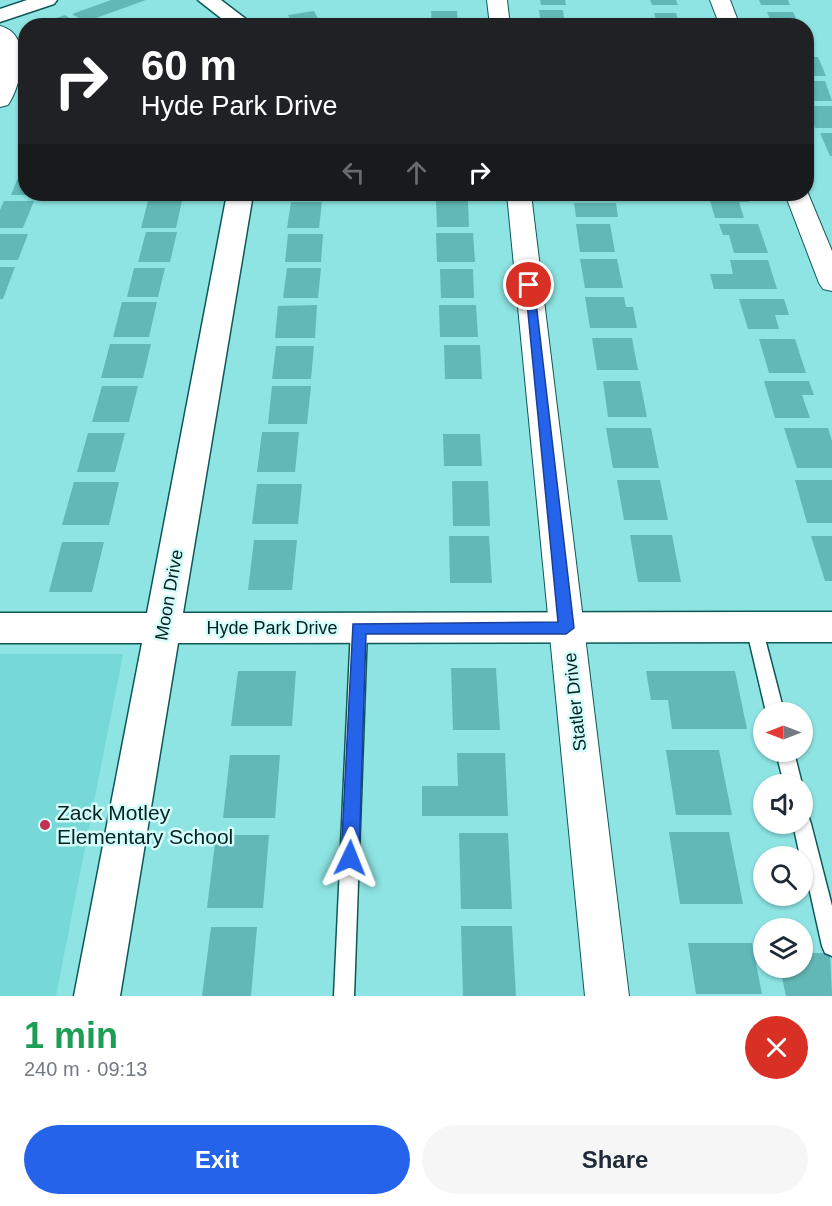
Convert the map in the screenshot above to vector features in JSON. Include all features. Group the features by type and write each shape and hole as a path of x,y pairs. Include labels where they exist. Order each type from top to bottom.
{"street":[{"path":"0,16 47,0"},
{"path":"208,0 234,18"},
{"path":"497,0 499,18"},
{"path":"720,0 727,18"},
{"path":"0,32 6,39 13,62 0,100"},
{"name":"Moon Drive","path":"97,996 239,201"},
{"name":"Statler Drive","path":"520,201 607,996"},
{"path":"800,201 832,283"},
{"name":"Hyde Park Drive","path":"0,628 832,627"}],"lane":[{"path":"754,627 773,702"},
{"path":"344,996 359,628"},
{"path":"804,834 832,946"}],"shaded area":[{"name":"Zack Motley Elementary School","path":"0,654 123,654 56,996 0,996"}],"building":[{"path":"111,0 146,0 96,18 78,18 72,14"},
{"path":"540,0 565,0 566,5 541,5"},
{"path":"650,0 676,0 678,5 652,5"},
{"path":"759,0 788,0 790,5 761,5"},
{"path":"539,10 563,10 564,18 540,18"},
{"path":"314,11 318,18 290,18 288,15"},
{"path":"431,11 457,11 457,18 431,18"},
{"path":"767,12 793,12 796,18 770,18"},
{"path":"654,13 676,13 678,18 656,18"},
{"path":"814,57 818,57 826,76 814,76"},
{"path":"814,81 825,81 832,101 814,101"},
{"path":"814,106 832,106 832,128 815,128"},
{"path":"820,133 832,133 832,156 830,156"},
{"path":"18,178 18,195 11,195"},
{"path":"4,201 34,201 23,228 0,228 0,210"},
{"path":"148,201 182,201 176,228 141,228"},
{"path":"436,201 468,201 469,227 437,227"},
{"path":"710,201 749,201 739,202 744,218 715,218"},
{"path":"291,202 322,202 319,228 287,228"},
{"path":"574,203 616,203 618,217 576,217"},
{"path":"576,224 610,224 615,252 580,252"},
{"path":"719,224 758,224 768,253 734,253 729,235 723,235"},
{"path":"146,232 177,232 170,262 138,262"},
{"path":"436,233 473,233 475,262 437,262"},
{"path":"0,234 28,234 18,260 0,260"},
{"path":"288,234 323,234 321,262 285,262"},
{"path":"580,259 617,259 623,288 585,288"},
{"path":"730,260 768,260 777,289 714,289 710,274 733,274"},
{"path":"0,267 15,267 3,299 0,299"},
{"path":"134,268 165,268 158,297 127,297"},
{"path":"287,268 321,268 318,298 283,298"},
{"path":"440,269 473,269 474,298 441,298"},
{"path":"585,297 624,297 626,307 633,307 637,328 590,328"},
{"path":"739,299 784,299 789,315 775,315 779,329 748,329"},
{"path":"122,302 157,302 149,337 113,337"},
{"path":"317,305 315,338 275,338 278,306"},
{"path":"439,305 476,305 478,337 440,337"},
{"path":"592,338 632,338 638,370 597,370"},
{"path":"759,339 795,339 806,373 769,373"},
{"path":"110,344 151,344 143,378 101,378"},
{"path":"444,345 480,345 482,379 445,379"},
{"path":"276,346 314,346 311,379 272,379"},
{"path":"603,381 640,381 647,417 608,417"},
{"path":"764,381 809,381 814,395 802,395 810,418 775,418"},
{"path":"102,386 138,386 129,422 92,422"},
{"path":"272,386 311,386 307,424 268,424"},
{"path":"606,428 651,428 659,468 613,468"},
{"path":"784,428 828,428 832,441 832,468 797,468"},
{"path":"262,432 299,432 295,472 257,472"},
{"path":"88,433 125,433 115,472 77,472"},
{"path":"443,434 480,434 482,466 444,466"},
{"path":"617,480 660,480 668,520 624,520"},
{"path":"795,480 832,480 832,523 807,523"},
{"path":"452,481 488,481 490,526 453,526"},
{"path":"74,482 119,482 109,525 62,525"},
{"path":"257,484 302,484 298,524 252,524"},
{"path":"630,535 672,535 681,582 638,582"},
{"path":"449,536 489,536 492,583 450,583"},
{"path":"811,536 832,536 832,581 825,581"},
{"path":"254,540 297,540 292,590 248,590"},
{"path":"62,542 104,542 92,592 49,592"},
{"path":"451,668 496,668 500,730 453,730"},
{"path":"238,671 296,671 292,726 231,726"},
{"path":"646,671 735,671 747,729 672,729 668,700 651,700"},
{"path":"666,750 719,750 732,815 676,815"},
{"path":"457,753 505,753 508,816 422,816 422,786 458,786"},
{"path":"230,755 280,755 275,818 223,818"},
{"path":"669,832 729,832 743,904 680,904"},
{"path":"459,833 508,833 512,909 461,909"},
{"path":"216,835 269,835 263,908 207,908"},
{"path":"461,926 512,926 516,996 463,996"},
{"path":"211,927 257,927 251,996 202,996"},
{"path":"688,943 752,943 753,978 759,978 762,994 696,994"},
{"path":"813,953 830,953 832,996 786,996 782,978 813,978"}],"place":[{"name":"Zack Motley Elementary School","path":"45,825"}],"route":[{"path":"350,858 359,628 566,628 529,285"}]}
